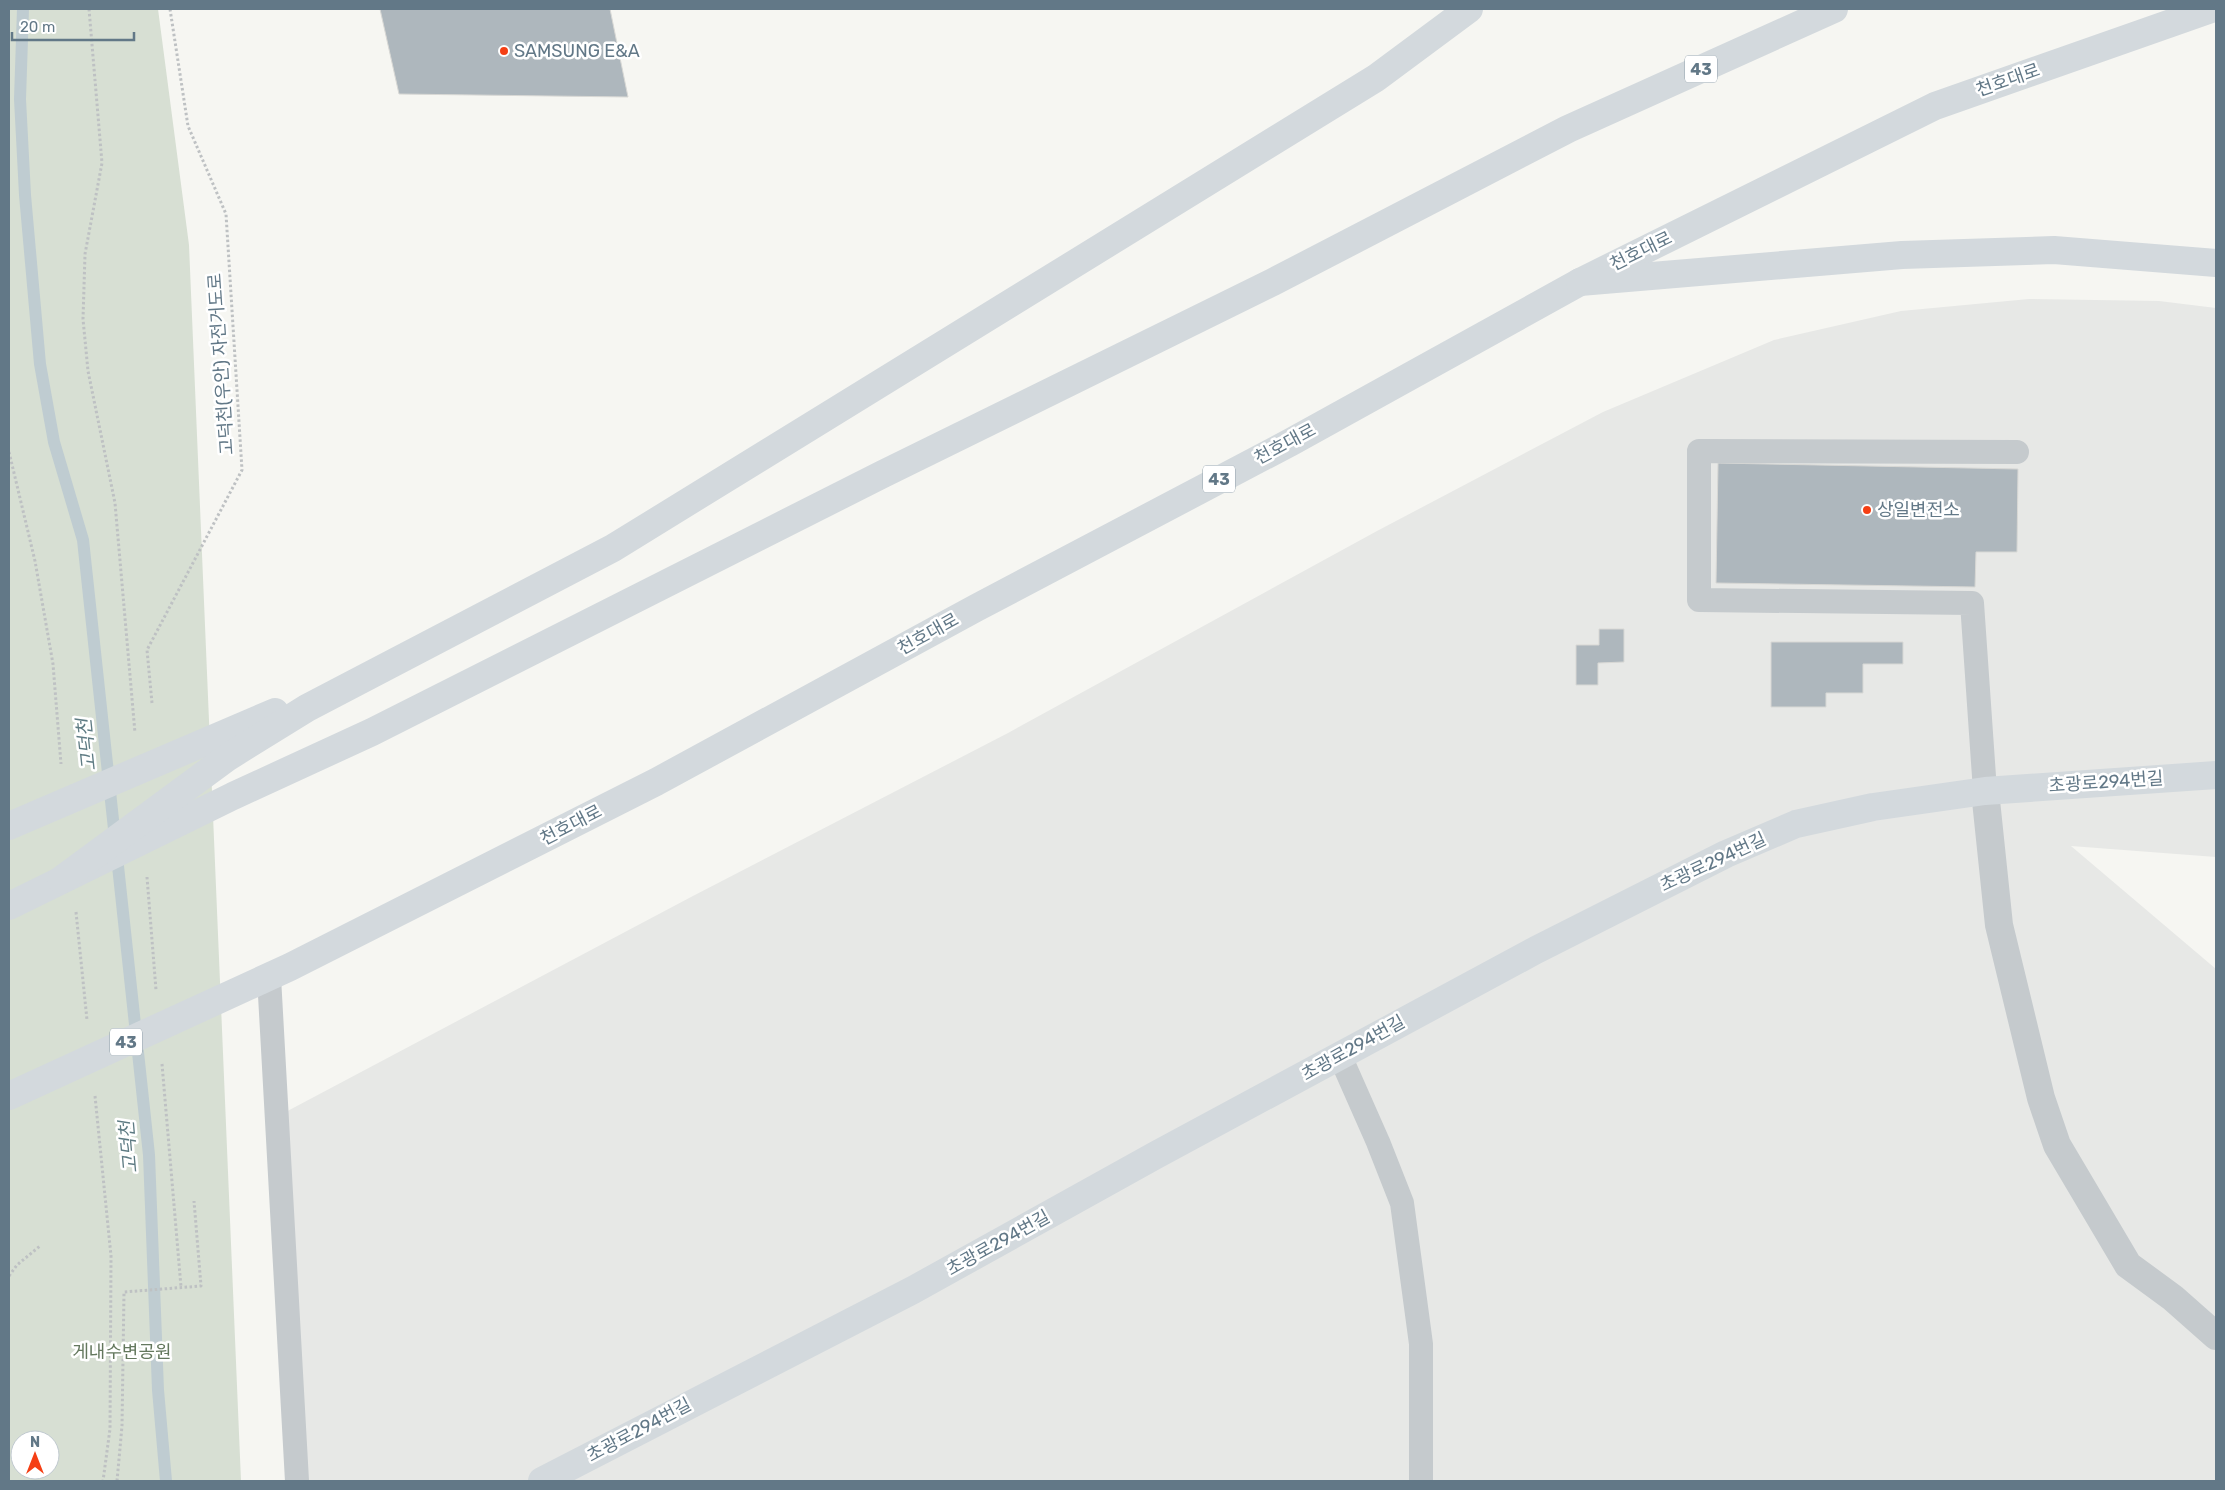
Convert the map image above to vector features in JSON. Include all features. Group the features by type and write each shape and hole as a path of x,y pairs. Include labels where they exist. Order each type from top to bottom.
{"main road":[{"path":"61,880 228,757 307,708 613,548 1376,78 1469,9"},
{"name":"43","path":"9,906 233,796 381,728 875,479 1273,282 1568,129 1834,9"},
{"name":"천호대로","path":"9,1096 269,977 656,782 976,608 1291,442 1580,282 1935,106 2211,9"},
{"path":"1580,282 1902,255 2054,250 2216,263"},
{"path":"9,826 407,655"},
{"name":"초광로294번길","path":"542,1481 913,1290 1556,939 1726,854 1796,824 1873,807 1985,790 2216,775"}],"street":[{"path":"1985,790 1999,925 2042,1098 2057,1145 2128,1265 2172,1298 2216,1336"}],"lane":[{"path":"1985,790 1972,604 1699,600 1699,451 2016,452"},
{"path":"269,977 297,1481"},
{"path":"1340,1056 1378,1142 1402,1204 1421,1344 1421,1481"}],"path":[{"path":"89,9 102,163 84,254 83,319 88,371 115,503 135,735"},
{"name":"고덕천(우안) 자전거도로","path":"152,703 147,650 242,470 226,214 188,126 170,9"},
{"path":"9,452 35,561 53,664 62,772"},
{"path":"146,873 156,992"},
{"path":"76,910 88,1029"},
{"path":"162,1061 182,1287"},
{"path":"94,1088 111,1256 110,1429 103,1481"},
{"path":"117,1481 122,1426 124,1292 201,1286 194,1202"},
{"path":"9,1276 17,1265 40,1246"}],"shaded area":[{"path":"2029,299 2159,301 2216,308 2216,857 2071,846 2216,969 2216,1481 302,1481 280,1115 691,897 1008,733 1377,531 1603,412 1774,340 1901,311"}],"green space":[{"name":"게내수변공원","path":"9,9 158,9 189,245 241,1481 9,1481"}],"building":[{"name":"SAMSUNG E&A","path":"380,9 610,9 628,97 399,94"},
{"name":"상일변전소","path":"1718,463 2018,469 2017,552 1976,552 1975,587 1716,583"},
{"path":"1599,629 1624,629 1624,662 1598,663 1598,685 1576,685 1576,645 1599,645"},
{"path":"1771,642 1903,642 1903,664 1863,664 1863,693 1826,693 1826,707 1771,707"}],"waterway":[{"name":"고덕천","path":"23,9 20,99 25,195 40,364 54,442 83,540 149,1155 158,1390 166,1481"}],"place":[{"name":"SAMSUNG E&A","path":"504,51"},
{"name":"상일변전소","path":"1867,510"}]}
